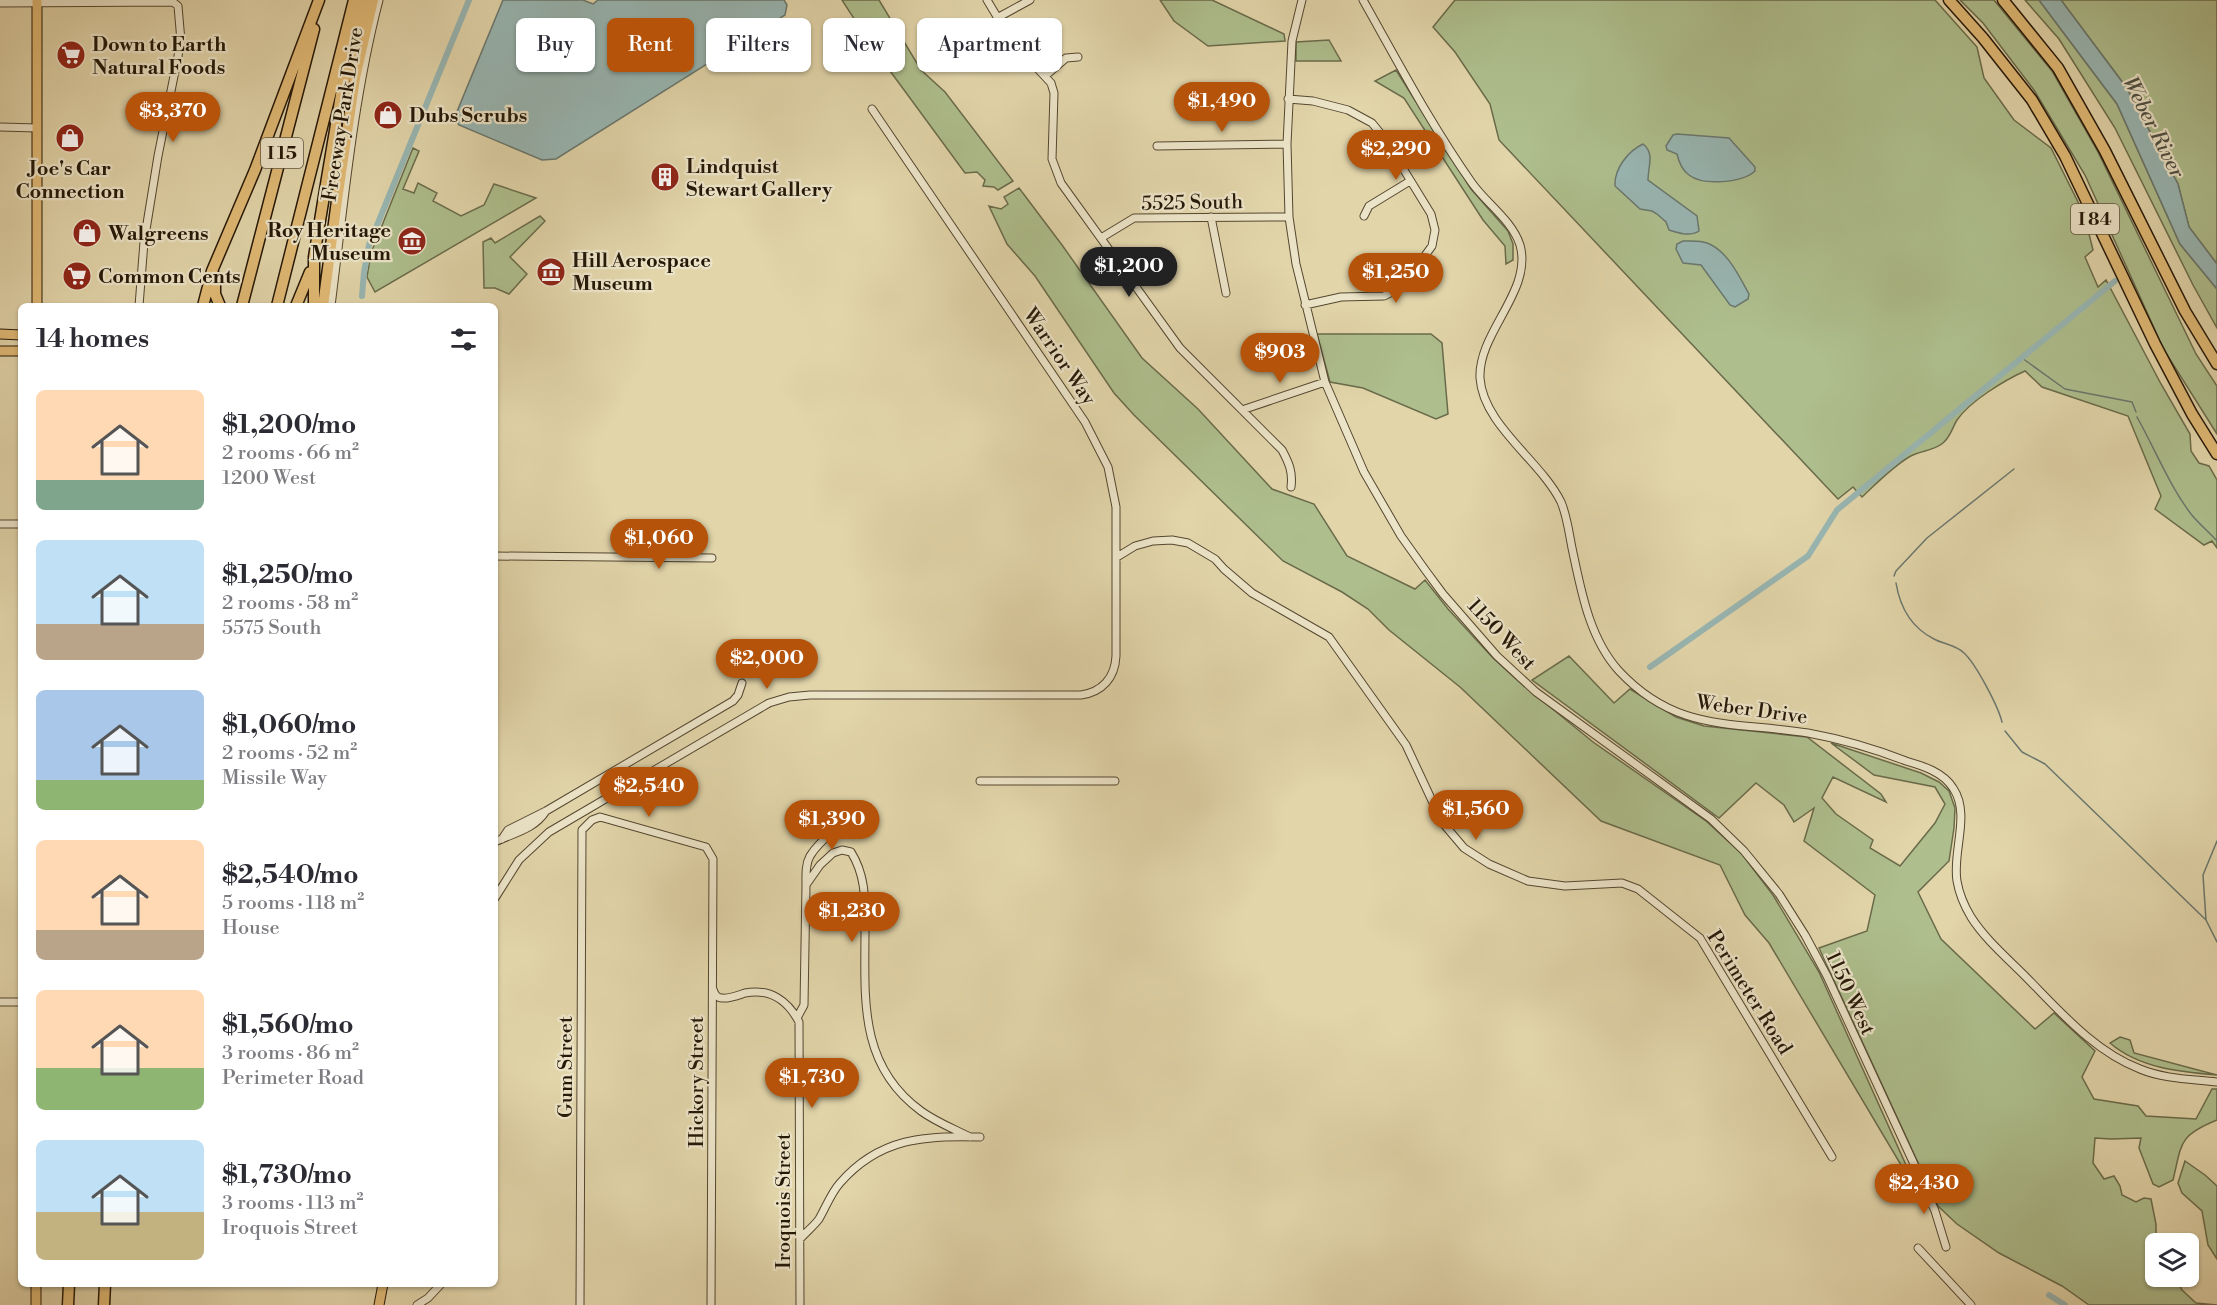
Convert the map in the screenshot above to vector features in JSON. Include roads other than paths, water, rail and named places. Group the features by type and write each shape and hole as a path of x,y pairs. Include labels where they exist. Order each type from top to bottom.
{"highway":[{"path":"204,303 215,264 255,170 321,0"},
{"name":"I 15","path":"243,303 321,0"},
{"name":"I 15","path":"278,303 354,0"},
{"path":"314,303 315,257 342,89 364,0"},
{"path":"323,303 356,78 373,0"},
{"name":"I 84","path":"1949,0 1983,38 2032,100 2065,156 2155,344 2192,414 2217,454"},
{"name":"I 84","path":"2003,0 2058,68 2105,151 2185,311 2217,364"},
{"path":"297,303 315,257"},
{"path":"215,264 215,294 219,303"},
{"path":"68,1305 69,1287"},
{"path":"105,1287 105,1305"}],"main road":[{"path":"37,1 37,303"},
{"path":"0,334 18,334"},
{"path":"0,351 18,351"},
{"path":"36,1287 36,1305"},
{"path":"378,1287 379,1305"},
{"path":"379,1305 382,1287"}],"street":[{"name":"Freeway Park Drive","path":"331,303 344,196 362,83 379,0"},
{"path":"987,0 997,18 1030,0"},
{"name":"1150 West","path":"1302,0 1292,42 1288,99 1289,217 1296,264 1325,382 1364,472 1401,536 1443,594 1497,656 1536,692 1711,819 1744,851 1779,894 1827,976 1935,1211 1946,1247"},
{"name":"Weber Drive","path":"1363,0 1418,98 1457,161 1474,186 1515,232 1519,243 1521,270 1485,350 1480,376 1482,387 1498,420 1561,502 1587,613 1599,643 1612,662 1650,698 1678,714 1725,726 1793,731 1830,738 1885,753 1941,775 1954,788 1959,802 1960,819 1956,862 1960,893 1972,919 1997,947 2062,1014 2103,1049 2139,1069 2168,1077 2217,1082"},
{"path":"0,3 173,2 178,6 181,41 158,156 144,242 139,303"},
{"path":"1045,76 1066,58 1077,57"},
{"path":"1041,72 1051,83 1054,93 1052,159 1057,173 1180,348 1282,450 1290,465 1291,487"},
{"path":"1288,99 1313,101 1348,110 1372,123 1385,139 1431,214 1435,230 1432,246 1402,287 1384,296 1341,297 1305,305"},
{"name":"Warrior Way","path":"498,893 519,860 549,832 769,703 789,697 810,695 1081,696 1095,692 1107,682 1115,667 1116,507 1108,467 1100,447 872,109"},
{"path":"0,127 37,128"},
{"path":"1158,146 1287,144"},
{"path":"1364,216 1370,206 1410,181"},
{"name":"5525 South","path":"1101,238 1134,218 1289,217"},
{"path":"1211,218 1226,293"},
{"path":"1242,410 1325,382"},
{"path":"0,524 18,524"},
{"name":"Perimeter Road","path":"1117,557 1135,546 1153,541 1172,540 1188,543 1215,559 1252,593 1329,637 1406,745 1442,822 1464,848 1489,864 1528,881 1565,886 1622,883 1638,889 1700,938 1832,1157"},
{"path":"498,556 712,558"},
{"path":"498,840 513,836 533,824 546,811 733,701 742,683"},
{"path":"980,782 1115,781"},
{"name":"Hickory Street","path":"582,830 592,820 600,817 706,847 713,859 711,1305"},
{"name":"Iroquois Street","path":"800,1305 799,1022 797,1018 804,1005 806,868 810,856 844,822 859,817"},
{"name":"Gum Street","path":"580,1305 582,830"},
{"path":"806,885 820,865 833,853 842,850 851,852 858,863 864,887 864,1000 869,1030 879,1063 891,1082 914,1106 970,1137"},
{"path":"713,989 715,995 722,998 755,991 772,995 783,1000 797,1018"},
{"path":"0,1002 18,1002"},
{"path":"800,1239 818,1220 840,1183 887,1148 912,1139 943,1136 980,1137"},
{"path":"1918,1248 1971,1305"},
{"path":"417,1305 438,1287"}],"water":[{"path":"503,0 583,0 593,4 598,0 784,0 787,5 785,15 780,18 706,18 706,65 556,159 542,160 459,125 456,121 456,114"},
{"path":"2039,0 2061,0 2126,87 2178,184 2189,227 2217,264 2217,289 2180,244 2117,104"},
{"path":"1673,135 1729,138 1755,167 1755,171 1741,178 1722,182 1695,178 1683,169 1677,154 1667,150 1666,146"},
{"path":"1643,144 1650,156 1648,180 1697,216 1699,231 1688,234 1669,230 1666,222 1657,214 1640,209 1615,186 1617,173 1623,161"},
{"path":"1683,241 1704,242 1721,251 1741,279 1749,294 1748,299 1735,307 1730,305 1701,265 1683,263 1676,249 1677,244"}],"waterway":[{"path":"362,296 369,245 469,0"},
{"path":"1650,667 1808,556 1837,510 2115,281"},
{"path":"2022,358 2065,389 2132,402 2136,412"},
{"path":"2137,417 2183,503 2194,518 2217,541"},
{"path":"1894,576 1927,538 2014,469"},
{"path":"1896,583 1904,608 1913,623 1926,634 1957,648 1969,658 1986,686 2002,722"},
{"path":"2005,731 2022,752 2045,764 2206,920"},
{"path":"2217,841 2203,875 2206,920 2217,942"},
{"path":"2049,1295 2065,1305"}],"place":[{"name":"Down to Earth Natural Foods","path":"71,55"},
{"name":"Dubs Scrubs","path":"388,115"},
{"name":"Joe's Car Connection","path":"70,138"},
{"name":"Lindquist Stewart Gallery","path":"665,177"},
{"name":"Walgreens","path":"87,233"},
{"name":"Roy Heritage Museum","path":"412,241"},
{"name":"Hill Aerospace Museum","path":"551,272"},
{"name":"Common Cents","path":"77,276"}],"water label":[{"name":"Weber River","path":"2154,127"}]}
